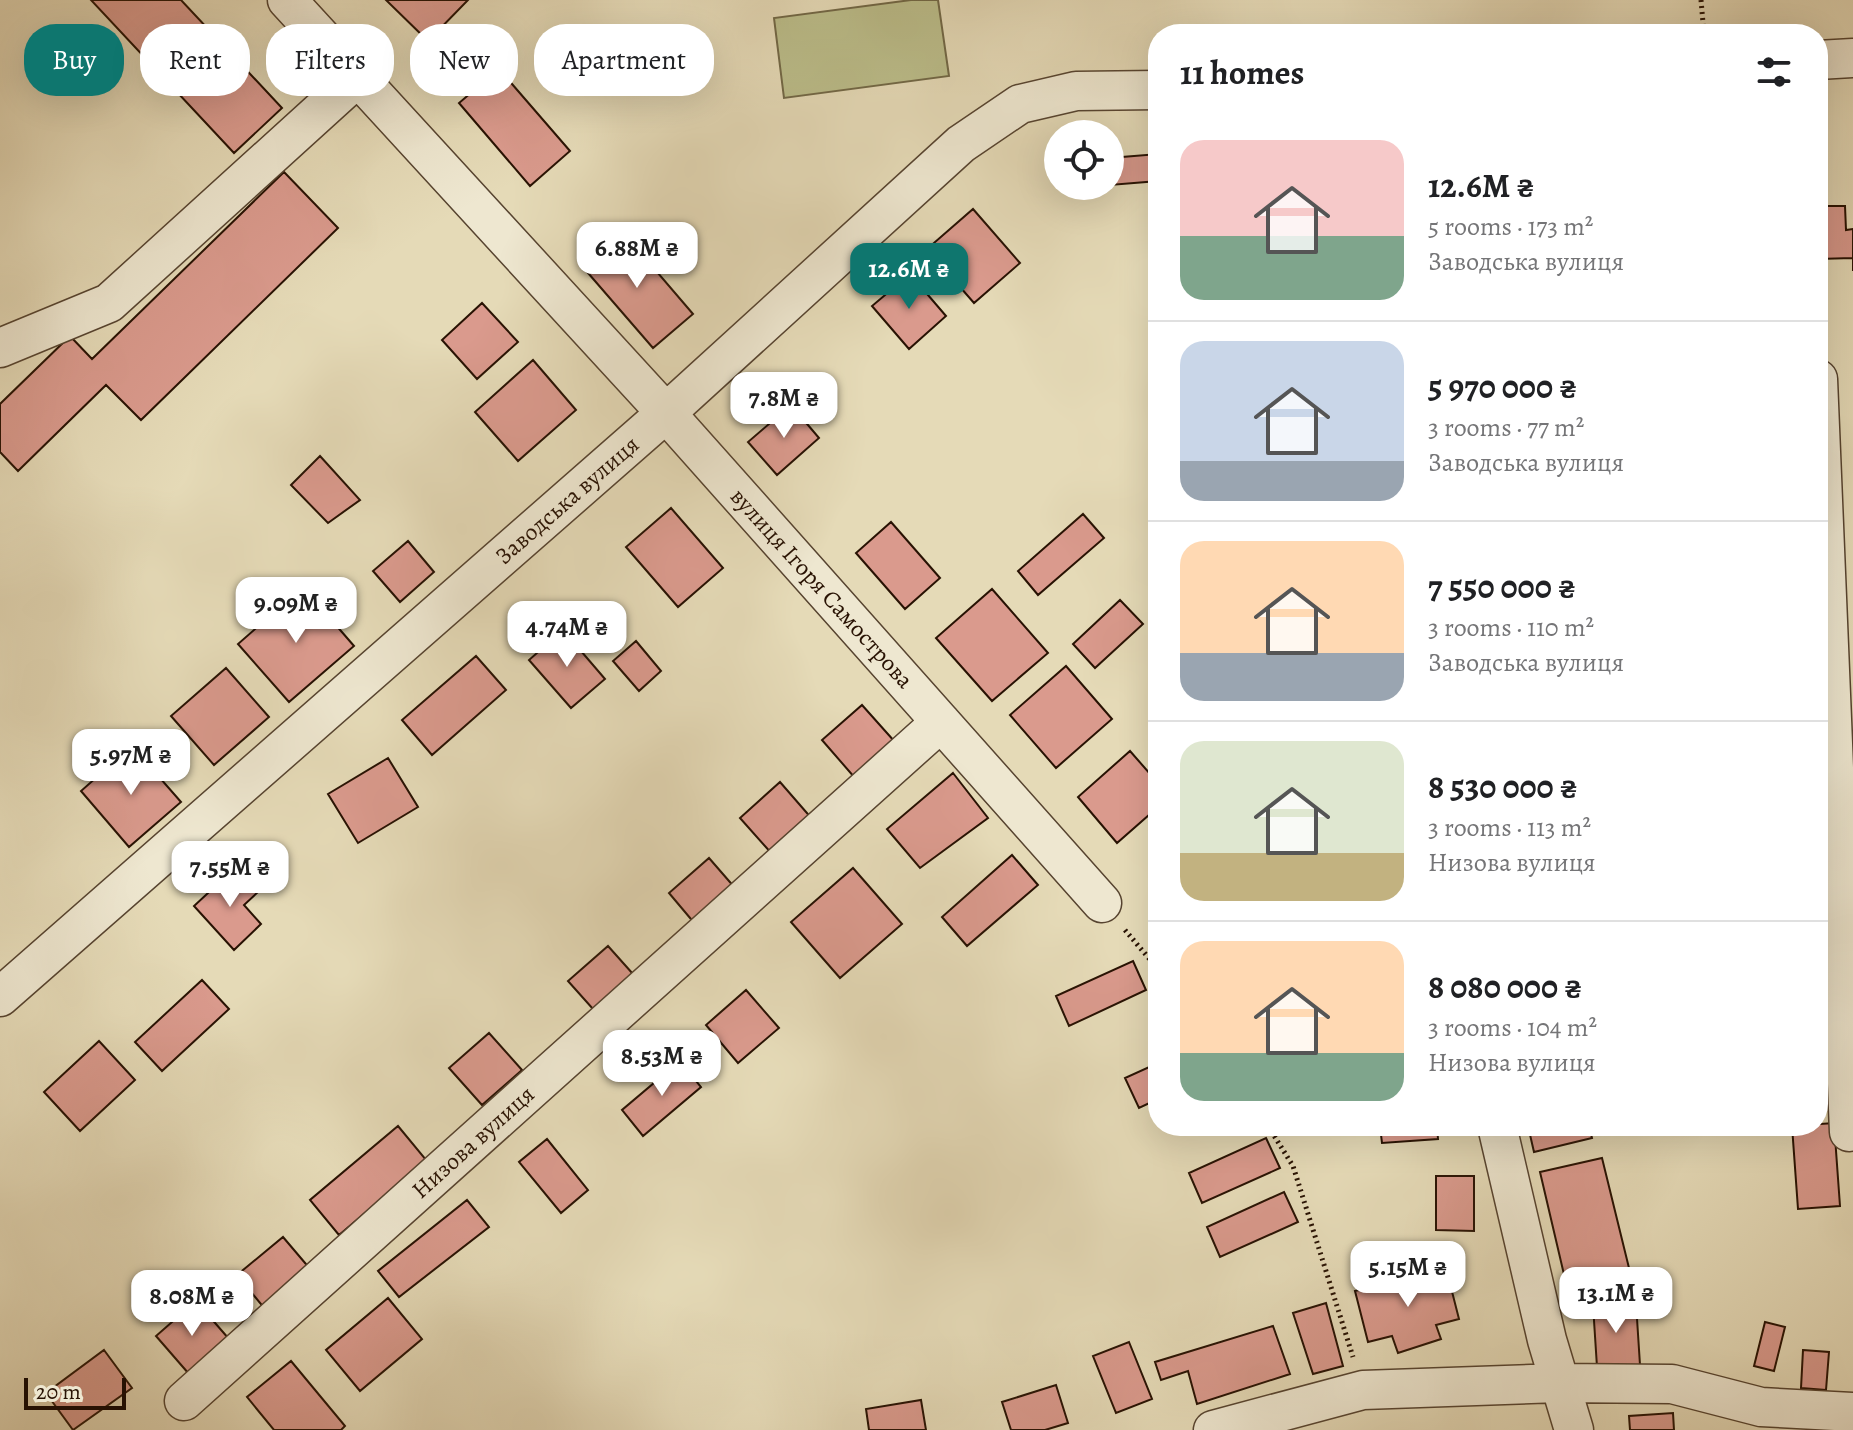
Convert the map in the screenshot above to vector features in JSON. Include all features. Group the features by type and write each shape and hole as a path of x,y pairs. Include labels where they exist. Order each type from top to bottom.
{"street":[{"name":"вулиця Ігоря Самострова","path":"287,0 310,24"},
{"path":"1828,59 1853,58"},
{"name":"Заводська вулиця","path":"0,997 666,413 961,144 1020,104 1076,91 1148,90"},
{"path":"0,348 109,303 337,96"},
{"name":"вулиця Ігоря Самострова","path":"377,96 666,413 1102,903"},
{"path":"1828,622 1849,1132"},
{"name":"Низова вулиця","path":"184,1401 941,722"},
{"path":"1499,1136 1558,1383 1574,1430"},
{"path":"1213,1430 1363,1390 1558,1383 1672,1384 1761,1407 1853,1412"}],"path":[{"path":"1701,0 1703,24"},
{"path":"1102,903 1148,957"},
{"path":"1274,1136 1293,1166 1363,1390"}],"green space":[{"path":"911,0 938,0 949,76 784,98 774,18"}],"building":[{"path":"91,0 181,0 203,24 140,24 140,52 124,35 124,24 113,24"},
{"path":"386,0 468,0 445,24 411,24"},
{"path":"250,74 266,91 266,96 271,96 282,108 234,153 181,96 250,96"},
{"path":"518,91 570,151 530,186 459,103 467,96 518,96"},
{"path":"1148,155 1148,182 1124,184 1124,157"},
{"path":"284,172 338,228 141,420 106,385 18,471 0,452 0,404 70,336 92,359"},
{"path":"1828,206 1845,206 1846,230 1853,229 1853,258 1828,259"},
{"path":"973,209 1020,263 974,303 927,249"},
{"path":"622,231 693,314 653,348 582,266"},
{"path":"910,274 946,316 909,349 872,306"},
{"path":"482,303 518,342 477,379 442,340"},
{"path":"533,360 576,410 518,461 475,412"},
{"path":"791,405 819,438 777,475 748,442"},
{"path":"320,456 360,500 328,523 291,485"},
{"path":"671,508 723,568 678,607 626,547"},
{"path":"1083,514 1104,538 1038,595 1018,571"},
{"path":"891,522 940,578 905,609 856,553"},
{"path":"408,541 434,572 400,602 373,571"},
{"path":"303,587 354,646 289,702 238,644"},
{"path":"992,589 1048,653 992,701 936,638"},
{"path":"1120,600 1143,624 1095,668 1073,644"},
{"path":"563,630 605,679 571,708 529,660"},
{"path":"636,641 661,671 639,691 613,661"},
{"path":"476,656 506,690 432,755 402,720"},
{"path":"1066,666 1112,719 1056,768 1010,715"},
{"path":"226,668 269,717 214,765 171,716"},
{"path":"862,705 895,742 855,778 822,740"},
{"path":"132,746 181,802 129,847 81,791"},
{"path":"1130,751 1148,772 1148,816 1117,843 1078,797"},
{"path":"388,758 418,807 358,843 328,794"},
{"path":"953,773 988,818 920,868 887,829"},
{"path":"780,782 813,820 773,855 740,818"},
{"path":"1012,855 1038,885 967,946 942,917"},
{"path":"709,858 742,896 701,931 669,893"},
{"path":"236,867 258,892 244,905 261,924 234,950 194,906"},
{"path":"853,868 902,924 840,978 791,922"},
{"path":"608,946 641,983 601,1018 568,981"},
{"path":"1133,961 1146,990 1069,1026 1056,996"},
{"path":"202,980 229,1009 162,1071 135,1042"},
{"path":"746,990 779,1028 738,1063 706,1025"},
{"path":"489,1033 522,1070 482,1105 449,1068"},
{"path":"99,1041 135,1080 80,1131 44,1092"},
{"path":"680,1061 701,1087 643,1136 622,1110"},
{"path":"1148,1068 1148,1104 1139,1108 1125,1078"},
{"path":"1828,1123 1834,1123 1840,1206 1798,1209 1793,1136 1828,1136"},
{"path":"398,1126 427,1161 339,1235 310,1200"},
{"path":"1381,1136 1438,1136 1438,1139 1382,1143"},
{"path":"1530,1136 1592,1136 1592,1138 1534,1152"},
{"path":"1266,1138 1280,1168 1202,1203 1189,1173"},
{"path":"547,1139 588,1190 561,1213 519,1162"},
{"path":"1602,1158 1629,1268 1566,1283 1540,1172"},
{"path":"1436,1176 1474,1176 1474,1231 1436,1230"},
{"path":"1284,1192 1298,1222 1220,1257 1207,1227"},
{"path":"467,1200 489,1227 399,1297 378,1271"},
{"path":"283,1237 311,1270 265,1309 237,1275"},
{"path":"1446,1268 1459,1319 1436,1325 1441,1339 1398,1353 1392,1336 1368,1342 1355,1291"},
{"path":"388,1298 422,1339 360,1391 326,1350"},
{"path":"196,1301 229,1339 189,1374 156,1336"},
{"path":"1326,1303 1343,1366 1313,1374 1293,1313"},
{"path":"1636,1303 1640,1365 1597,1367 1593,1305"},
{"path":"1765,1322 1785,1327 1774,1371 1754,1366"},
{"path":"1273,1326 1290,1374 1197,1404 1188,1371 1161,1380 1155,1362"},
{"path":"1129,1342 1152,1399 1116,1413 1093,1356"},
{"path":"104,1350 132,1388 73,1430 46,1393"},
{"path":"1803,1350 1829,1352 1826,1390 1801,1388"},
{"path":"291,1361 345,1426 341,1430 274,1430 247,1397"},
{"path":"1056,1385 1068,1423 1045,1430 1011,1430 1002,1402"},
{"path":"921,1400 926,1430 869,1430 866,1409"},
{"path":"1673,1413 1674,1430 1630,1430 1629,1416"}]}
